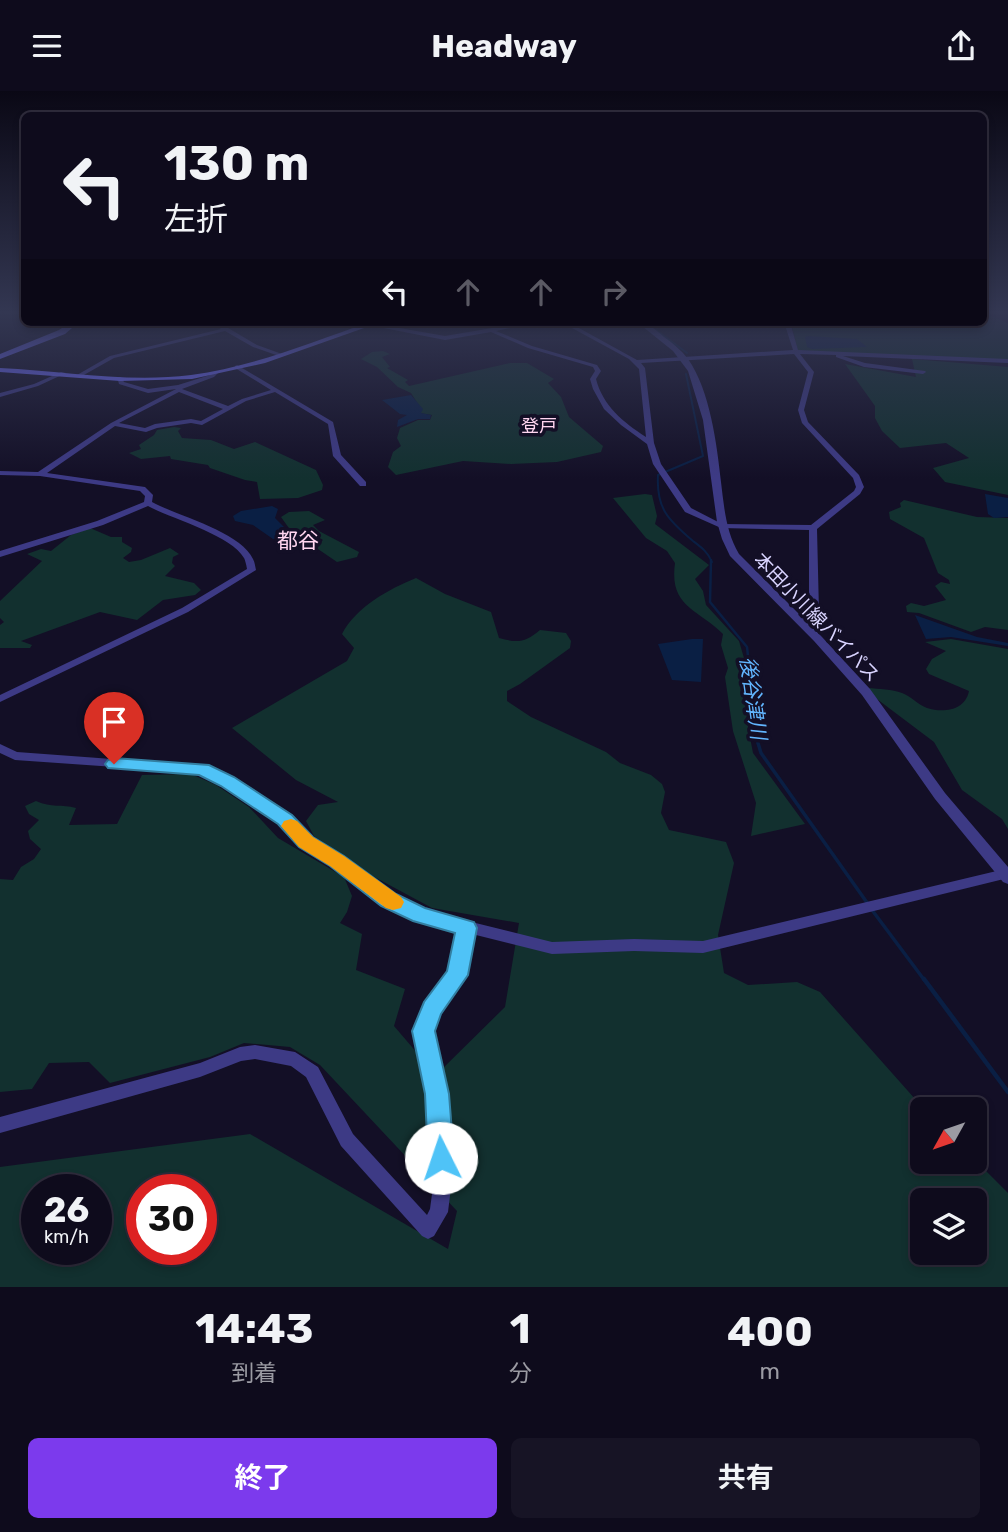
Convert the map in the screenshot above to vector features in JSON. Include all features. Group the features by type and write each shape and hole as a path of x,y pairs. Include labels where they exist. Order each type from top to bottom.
{"main road":[{"path":"0,370 165,379 215,373 237,367"}],"street":[{"path":"80,375 95,367"},
{"path":"237,367 331,423 337,456 363,484"},
{"path":"595,367 598,371 593,379 594,389 605,405 630,431 650,443"},
{"path":"640,367 644,371 641,376 650,443 657,464 688,510 721,526 813,528 860,487 856,477 805,422 802,410 811,372 807,367"},
{"name":"本田小川線バイパス","path":"687,367 699,394 716,474 721,526 726,542 745,570 796,617 866,692 940,796 1007,876"},
{"path":"879,367 923,372"},
{"path":"0,395 36,385 63,373"},
{"path":"40,474 113,424 179,388 215,373"},
{"path":"119,378 121,383 140,390 179,388 229,409"},
{"path":"113,424 146,430 155,426 191,421 202,423 244,400 276,390"},
{"path":"0,473 40,474 142,489 149,495 148,503"},
{"path":"0,554 109,520 148,503 184,517 227,540 249,559 252,570 185,610 0,699"},
{"path":"796,617 814,612 813,528"},
{"path":"0,748 15,756 202,769 228,782 285,820 306,842 337,861 388,900 420,915 552,949 634,945 704,947 1007,876"},
{"path":"0,1125 200,1070 240,1054 255,1052 295,1059 312,1072 347,1140 428,1230 439,1212 443,1179 437,1094 424,1031 432,1009 457,975 466,928"}],"green space":[{"path":"377,367 390,367 387,368 408,380 405,382 409,386 493,367 533,367 554,379 548,383 561,397 569,417 603,446 601,452 557,462 511,464 463,461 396,475 388,467 393,452 401,446 397,438 400,428 418,420 430,420 432,415 420,413 421,409 411,393 398,387"},
{"path":"847,367 916,377 914,367 1008,367 1008,495 945,482 933,468 969,458 946,443 900,448 882,431 875,418 875,406"},
{"path":"181,428 178,431 182,438 211,440 234,449 255,442 316,470 323,485 322,490 298,498 260,499 257,482 210,468 208,465 171,459 170,456 141,459 129,453 141,449 139,445 157,430"},
{"path":"652,495 657,516 655,524 709,565 695,579 703,591 706,605 739,641 746,665 751,707 748,727 753,753 805,824 751,836 756,803 733,731 725,677 728,668 721,645 723,634 681,598 674,578 675,563 667,551 646,538 613,498"},
{"path":"904,500 977,517 1008,518 1008,630 985,627 971,632 919,613 907,612 906,606 911,603 924,606 946,600 935,586 941,582 950,584 949,580 938,573 924,538 890,519 889,512 901,507 900,503"},
{"path":"309,511 325,520 313,525 319,531 359,552 357,557 337,562 315,547 323,540 310,532 291,531 281,517 289,512"},
{"path":"90,528 111,537 122,537 122,542 132,548 123,558 129,562 170,548 179,554 173,557 172,563 175,566 165,576 194,583 201,590 195,595 163,600 137,620 100,612 21,641 32,645 30,648 0,648 0,625 4,622 0,618 0,601 42,561 27,554 41,549 51,551 71,535"},
{"path":"416,578 445,594 491,612 499,638 521,641 540,630 566,633 571,641 570,648 507,691 507,701 531,717 606,752 620,763 651,775 662,784 665,792 661,813 669,830 726,842 734,863 718,935 724,973 748,985 797,982 820,992 913,1097 910,1097 910,1174 987,1172 1008,1193 1008,1287 0,1287 0,1167 250,1134 448,1249 457,1211 320,1065 290,1047 244,1043 210,1057 110,1083 89,1062 49,1063 32,1089 0,1092 0,879 13,880 21,867 34,859 41,849 30,839 28,831 39,820 29,814 25,806 36,801 76,808 69,825 117,824 142,775 191,774 216,785 249,807 278,838 344,877 352,896 340,923 362,934 356,970 405,989 394,1026 436,1075 505,1007 519,923 432,908 367,873 314,836 306,821 318,805 338,802 296,780 232,728 347,661 354,648 342,634 364,607 384,593"},
{"path":"951,639 1008,649 1008,829 1002,819 962,790 934,742 869,693 868,688 898,692 933,710 952,709 963,703 969,691 929,674 926,669 932,659 946,651 925,642"}],"water":[{"path":"411,395 423,409 421,413 431,415 430,419 418,419 397,427 398,420 407,415 400,414 382,400"},
{"path":"985,494 1008,498 1008,517 994,518 988,514"},
{"path":"272,506 278,509 275,518 290,533 287,538 273,539 253,525 235,521 233,516 241,511"},
{"path":"915,615 977,637 1008,643 1008,646 951,637 926,639"},
{"path":"703,639 701,682 672,680 658,644"}],"waterway":[{"name":"後谷津川","path":"686,374 703,456 658,475 659,496 670,520 704,550 711,560"},
{"name":"後谷津川","path":"711,560 710,602 747,647 758,744"},
{"name":"後谷津川","path":"758,743 761,753 868,904"},
{"name":"後谷津川","path":"872,910 925,981"},
{"name":"後谷津川","path":"924,979 1008,1092"}],"slow traffic":[{"path":"291,826 306,842 393,902"}],"district":[{"name":"登戸","path":"539,426"},
{"name":"都谷","path":"298,541"}],"route":[{"path":"114,764 202,769 228,782 285,820 306,842 337,861 388,900 420,915 466,928 457,975 453,984 432,1009 424,1031 437,1094 441,1158"}]}
